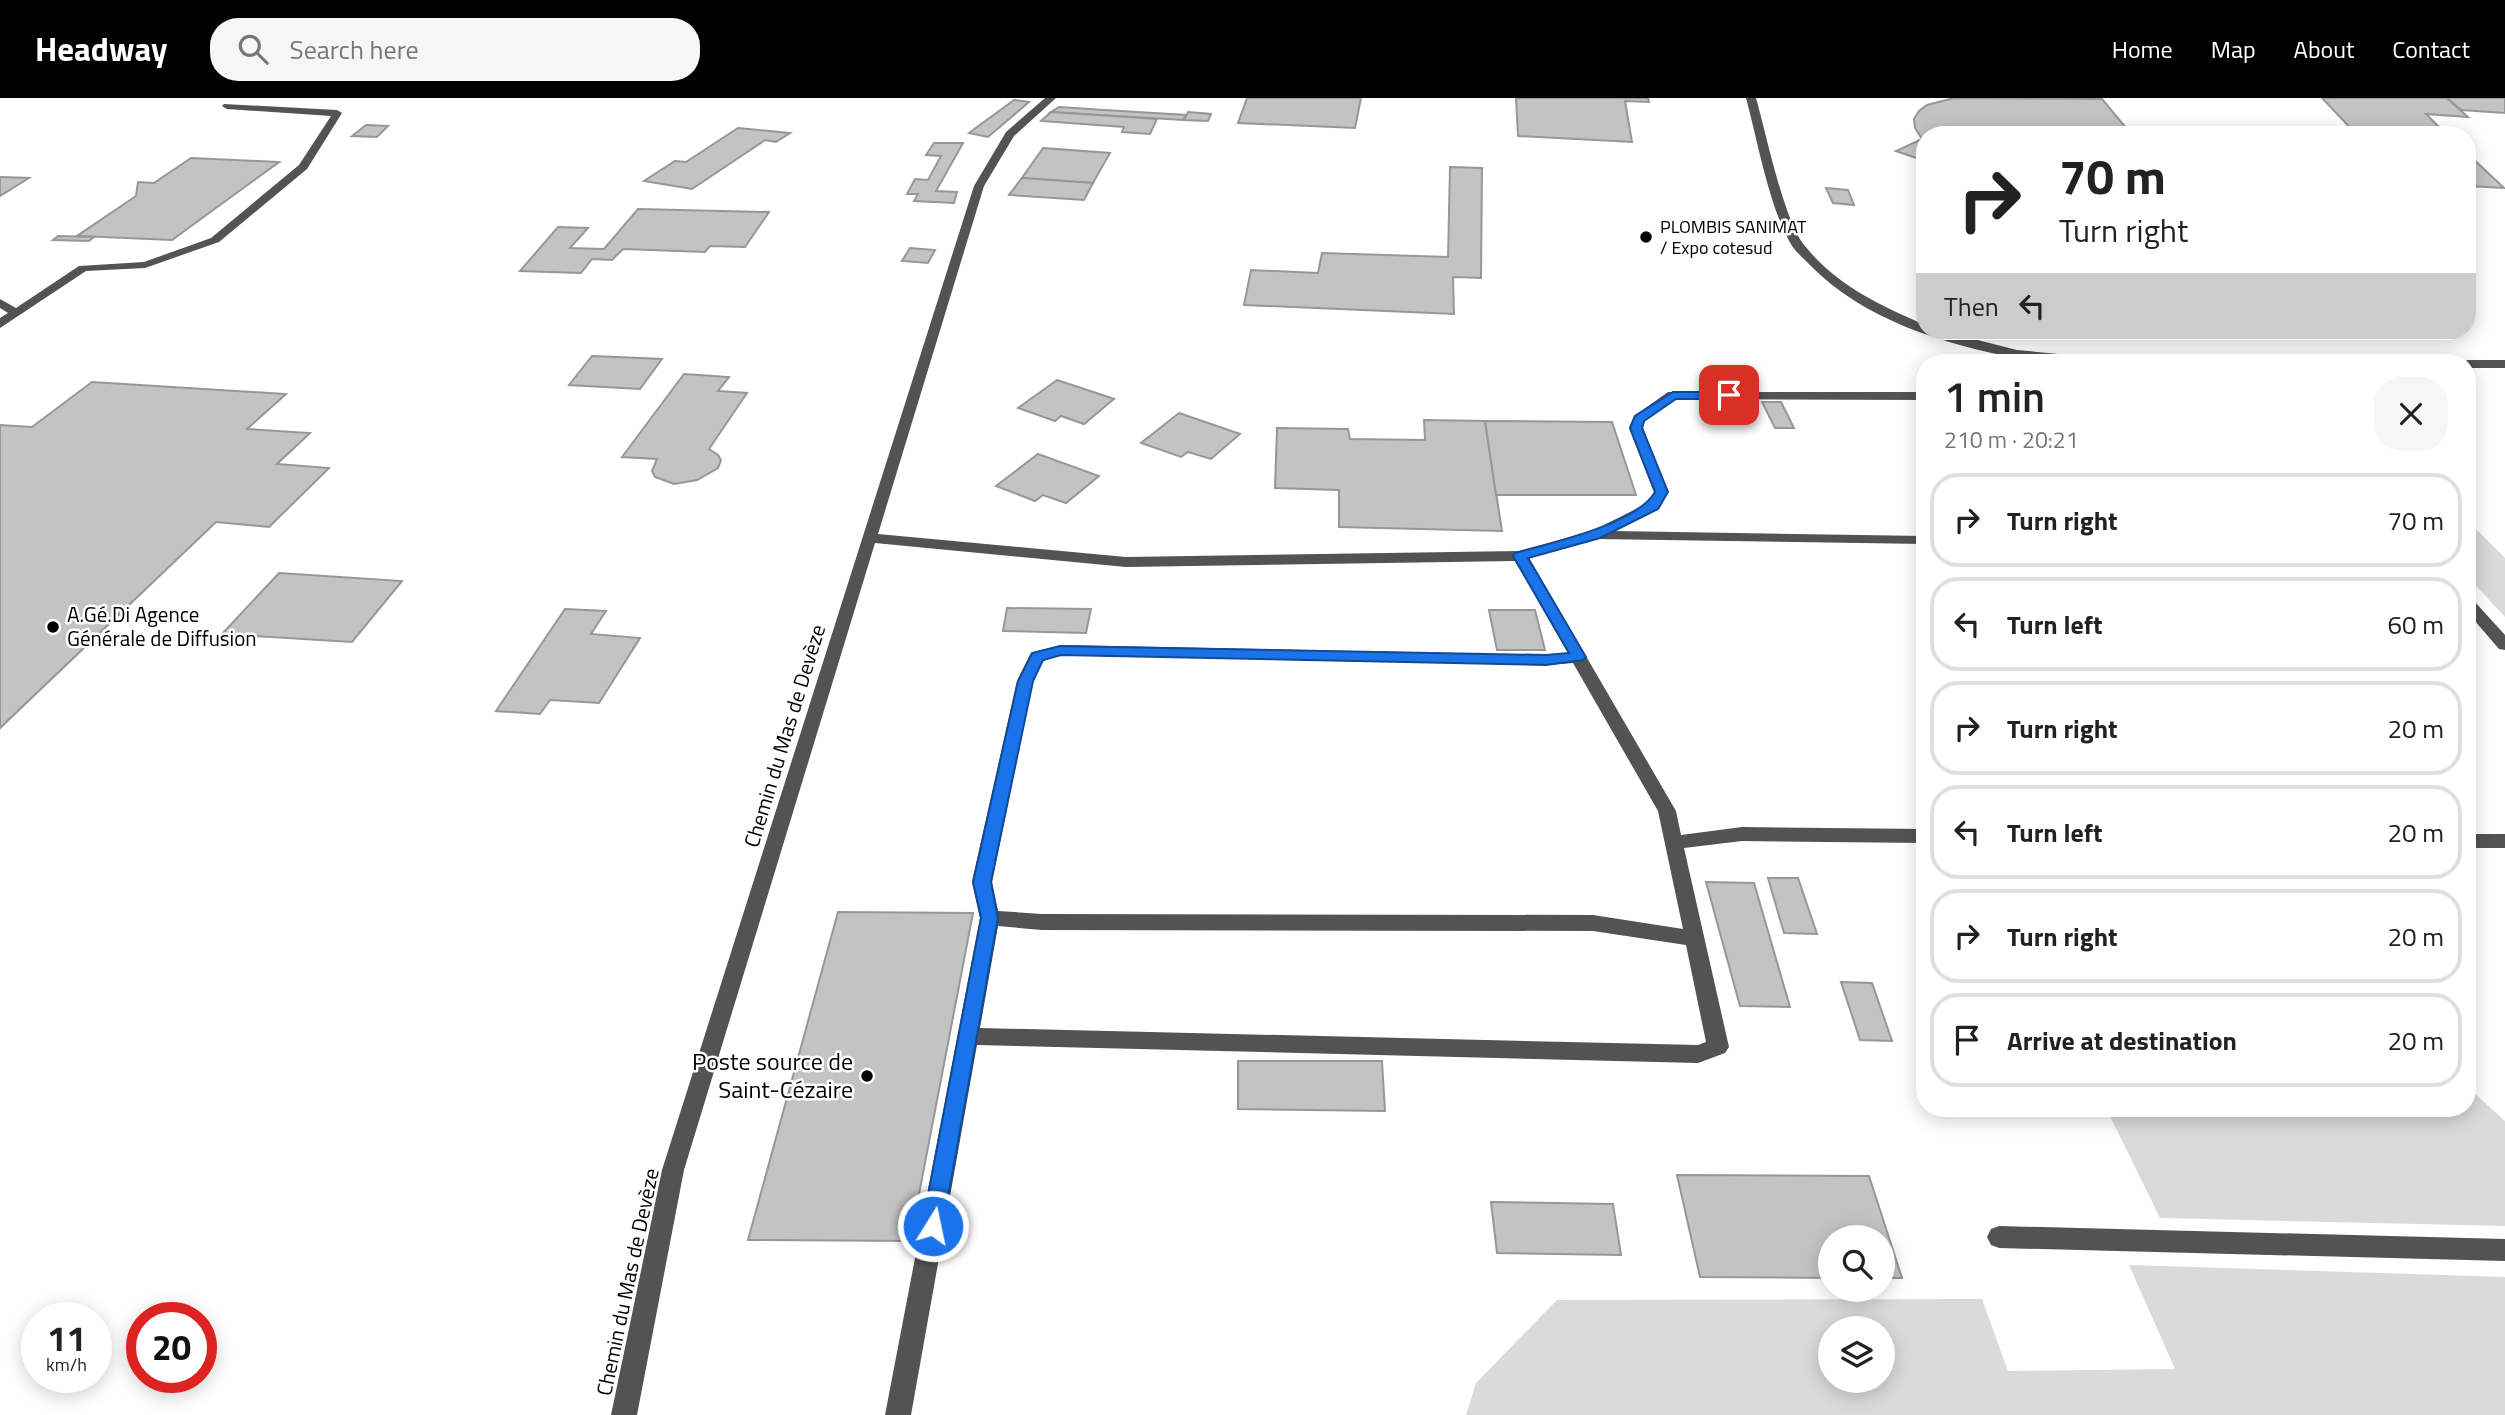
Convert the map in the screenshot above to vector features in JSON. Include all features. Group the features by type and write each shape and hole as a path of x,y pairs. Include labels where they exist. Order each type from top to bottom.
{"street":[{"name":"Chemin du Mas de Devèze","path":"624,1415 673,1170 979,186 1010,134 1051,98"},
{"path":"1751,98 1784,215 1798,246 1834,282 1864,303 1916,326"},
{"path":"0,324 83,268 145,265 215,240 303,167 337,113 226,106"},
{"path":"0,303 17,313"},
{"path":"0,310 17,313"},
{"path":"1964,340 2017,354"},
{"path":"2476,364 2505,364"},
{"path":"870,538 1126,562 1520,556 1595,535 1654,506 1661,492 1636,428 1639,419 1673,395 1916,396"},
{"path":"1595,535 1916,540"},
{"path":"967,1036 1698,1054 1718,1046 1667,811 1520,556"},
{"path":"2476,613 2505,645"},
{"path":"898,1415 989,918 982,882 1025,681 1037,657 1060,650 1546,660 1578,657"},
{"path":"1674,843 1742,834 1916,836"},
{"path":"2476,841 2505,841"},
{"path":"989,918 1042,922 1593,923 1695,939"},
{"path":"1999,1237 2505,1250"}],"shaded area":[{"path":"2476,529 2505,558 2505,617 2476,586"},
{"path":"2476,1095 2505,1121 2505,1226 2160,1218 2110,1117 2476,1117"},
{"path":"2129,1265 2505,1277 2505,1415 1466,1415 1476,1383 1557,1300 1818,1299 1818,1302 1895,1302 1895,1299 1982,1299 2008,1371 2175,1369"}],"building":[{"path":"1247,98 1361,98 1355,128 1238,123"},
{"path":"1516,98 1648,98 1649,102 1625,101 1632,142 1518,136"},
{"path":"1954,98 2102,99 2124,126 1916,126 1916,130 1914,119 1927,105"},
{"path":"2322,98 2447,98 2468,117 2426,114 2438,126 2348,126"},
{"path":"2447,98 2505,98 2505,113 2461,110"},
{"path":"1014,100 1029,102 988,137 969,133"},
{"path":"1059,107 1186,115 1183,120 1051,112"},
{"path":"1051,112 1157,119 1150,134 1122,132 1124,127 1041,121"},
{"path":"1188,112 1211,114 1208,121 1184,120"},
{"path":"366,125 388,126 377,137 352,136"},
{"path":"738,128 790,133 776,142 765,140 692,189 644,181 675,161 686,162"},
{"path":"1916,142 1916,158 1896,151"},
{"path":"934,143 963,143 936,191 957,192 954,203 914,201 918,194 907,194 915,179 928,180 941,156 926,155"},
{"path":"1043,148 1110,153 1093,183 1022,178"},
{"path":"191,158 279,162 172,240 77,236 136,196 138,182 154,183"},
{"path":"2476,162 2504,188 2476,186"},
{"path":"1450,167 1482,168 1481,278 1453,277 1454,314 1244,305 1251,270 1318,273 1322,253 1448,257"},
{"path":"0,177 29,178 0,196"},
{"path":"1022,178 1093,183 1084,200 1009,195"},
{"path":"1826,188 1848,190 1854,205 1833,203"},
{"path":"638,209 769,212 745,247 710,246 705,252 623,249 612,260 592,259 581,273 520,271 558,227 588,228 570,248 604,249"},
{"path":"58,236 94,237 89,241 53,240"},
{"path":"910,248 935,250 928,263 902,261"},
{"path":"592,356 662,359 640,389 569,385"},
{"path":"684,374 729,377 718,391 747,393 709,449 721,460 718,468 697,480 674,484 655,477 652,471 657,459 622,457"},
{"path":"1057,380 1114,399 1084,424 1061,416 1055,421 1018,408"},
{"name":"A.Gé.Di Agence Générale de Diffusion","path":"92,382 286,394 247,429 310,433 277,464 329,468 269,527 216,522 0,728 0,425 32,427"},
{"path":"1762,402 1781,402 1794,428 1775,428"},
{"path":"1179,413 1240,434 1211,459 1188,452 1181,457 1141,443"},
{"path":"1424,420 1485,421 1502,531 1339,527 1339,490 1275,488 1277,428 1348,429 1350,439 1425,440"},
{"path":"1485,421 1612,422 1636,495 1496,495"},
{"path":"1038,454 1099,476 1066,503 1043,495 1035,501 996,486"},
{"path":"279,573 402,581 352,642 222,634"},
{"path":"1007,608 1091,609 1086,633 1003,631"},
{"path":"565,609 606,611 591,634 640,638 599,703 550,700 540,714 496,711"},
{"path":"1489,610 1535,610 1545,650 1497,650"},
{"path":"1768,878 1798,878 1817,934 1784,933"},
{"path":"1706,882 1754,883 1790,1007 1740,1006"},
{"name":"Poste source de Saint-Cézaire","path":"838,912 973,913 910,1241 748,1240"},
{"path":"1841,982 1872,983 1892,1041 1860,1040"},
{"path":"1238,1061 1382,1061 1385,1111 1238,1109"},
{"path":"1677,1175 1869,1176 1885,1225 1818,1225 1818,1278 1700,1277"},
{"path":"1491,1202 1613,1204 1621,1255 1497,1253"},
{"path":"1895,1256 1902,1278 1895,1278"}],"place":[{"name":"PLOMBIS SANIMAT / Expo cotesud","path":"1646,237"},
{"name":"A.Gé.Di Agence Générale de Diffusion","path":"53,627"},
{"name":"Poste source de Saint-Cézaire","path":"867,1076"}],"route":[{"path":"933,1226 989,918 982,882 1025,681 1037,657 1060,650 1546,660 1578,657 1520,556 1595,535 1654,506 1661,492 1636,428 1639,419 1673,395 1729,395"}]}
